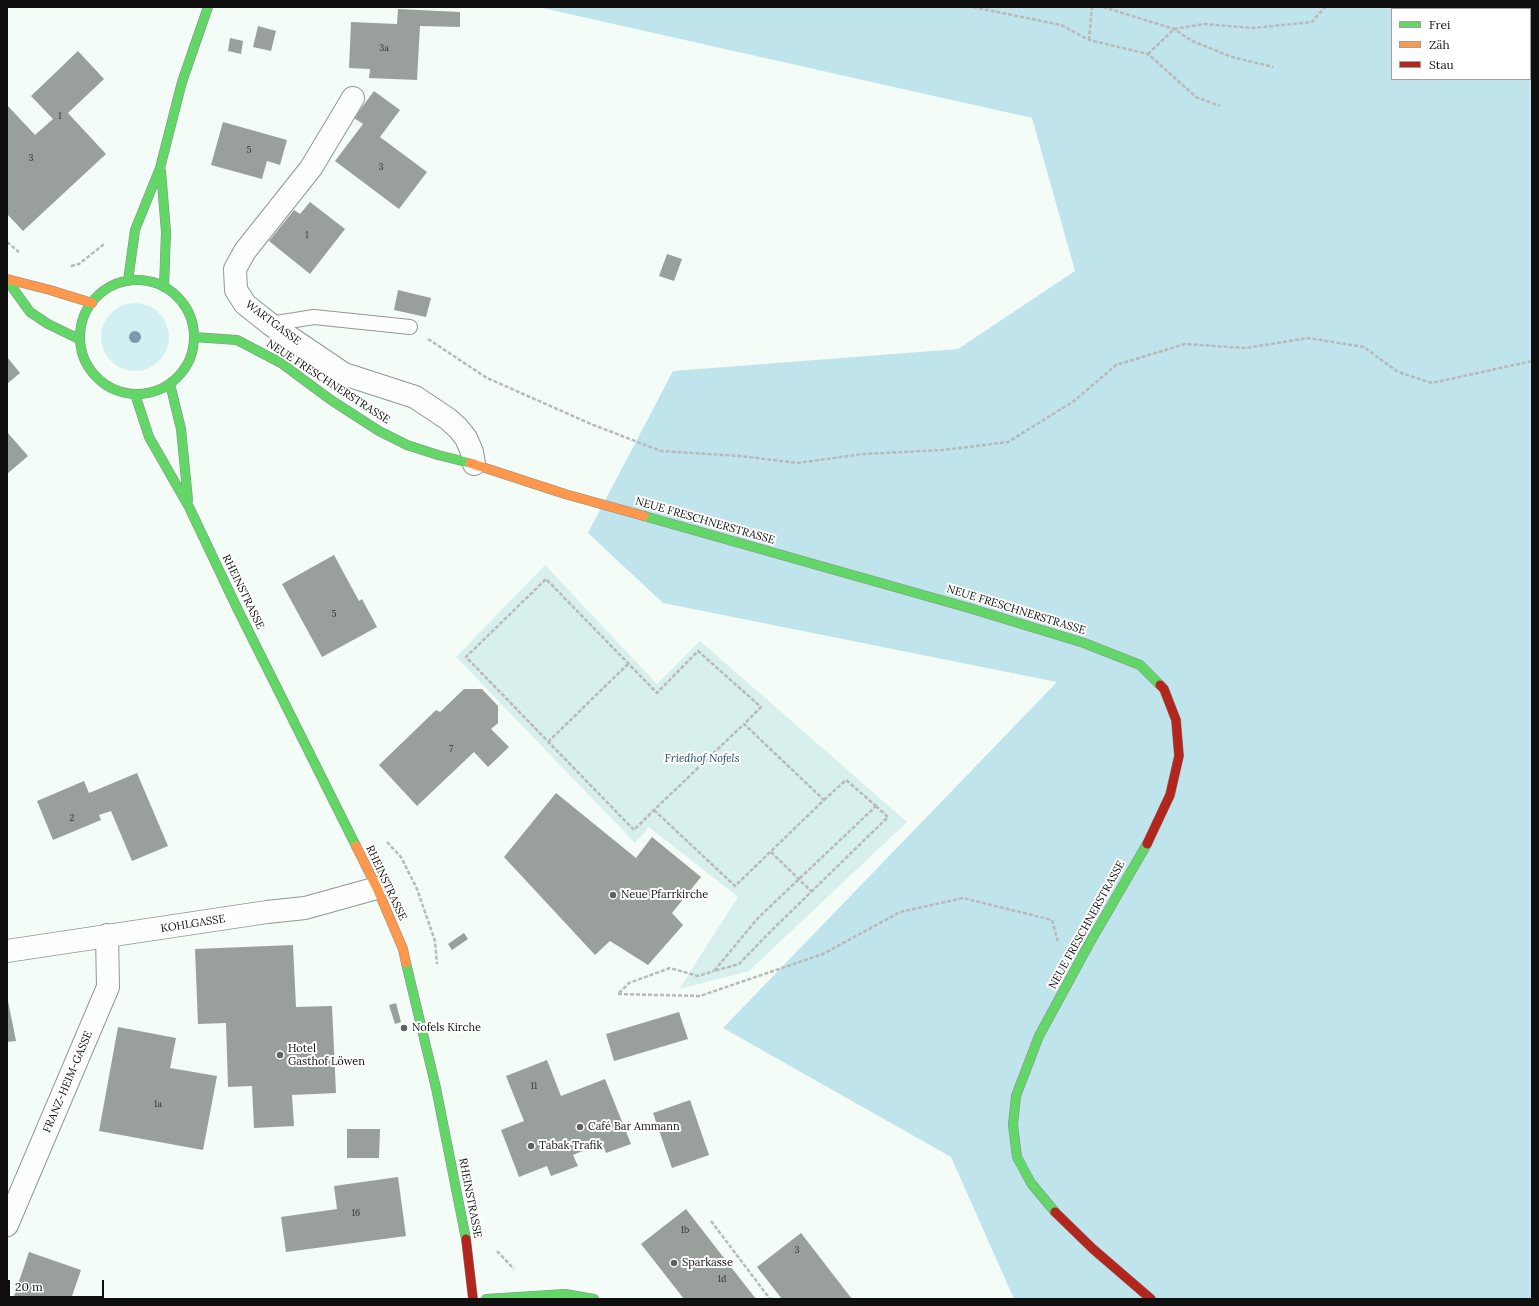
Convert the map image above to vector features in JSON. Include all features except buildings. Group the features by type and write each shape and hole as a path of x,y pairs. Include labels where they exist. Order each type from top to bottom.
{"main road":[{"path":"128,281 135,230 160,168 182,82 208,7"},
{"path":"160,168 166,232 164,287"},
{"path":"7,280 50,290 92,303"},
{"path":"7,280 30,312 48,324 79,339"},
{"path":"151,280 164,287 180,300 192,322 194,337 193,348 189,360 184,370 170,384 155,391 135,394 117,392 103,383 94,374 86,362 79,339 83,317 92,303 105,291 128,281 151,280"},
{"name":"NEUE FRESCHNERSTRASSE","path":"194,337 237,340 280,363 331,400 379,431 407,445 474,464 565,494 915,593 1077,641 1140,665 1164,689 1176,720 1179,756 1170,795 1150,838 1039,1036 1016,1096 1013,1125 1017,1157 1030,1183 1049,1208 1093,1249 1151,1299"},
{"name":"RHEINSTRASSE","path":"170,384 181,429 189,507"},
{"name":"RHEINSTRASSE","path":"135,394 149,437 189,507 237,608 377,888 403,949 436,1088 466,1238 473,1299"},
{"path":"486,1299 565,1294 594,1299"}],"street":[{"name":"WARTGASSE","path":"353,98 311,168 245,251 235,269 236,290 245,304 270,324 344,374 415,397 448,419 466,438 472,452 474,464"},
{"name":"KOHLGASSE","path":"7,951 267,912 305,908 377,888"},
{"name":"FRANZ-HEIM-GASSE","path":"7,1225 108,987 107,936"}],"lane":[{"path":"270,324 314,317 410,327"}],"path":[{"path":"973,7 1061,25 1089,40 1148,54 1196,97 1220,106"},
{"path":"1089,40 1092,7"},
{"path":"1103,7 1174,30 1192,41 1232,56 1273,66"},
{"path":"1148,54 1174,30 1204,24 1253,28 1312,22 1325,7"},
{"path":"67,267 79,264 105,243"},
{"path":"410,327 487,378 591,424 661,451 740,456 798,463 863,454 943,450 1008,442 1074,401 1116,365 1185,344 1246,348 1308,338 1364,347 1398,372 1432,383 1532,361"},
{"path":"546,579 628,664 657,693 698,650 761,707 634,830 466,657 546,579"},
{"path":"548,742 628,664"},
{"path":"744,724 824,800"},
{"path":"654,810 735,886 846,780 888,817 811,891 740,964 698,976 670,968 629,983 618,994 700,996 822,954 900,912 963,898 1052,920 1068,983"},
{"path":"714,971 758,918 876,806"},
{"path":"771,852 811,891"},
{"path":"711,1221 770,1299"},
{"path":"495,1248 498,1254 512,1268 519,1271"}],"shaded area":[{"path":"538,7 1532,7 1532,1299 1014,1299 951,1157 723,1028 1057,682 663,603 588,533 673,371 958,349 1075,271 1032,118"},
{"path":"135,303 148,306 159,313 166,324 169,337 166,350 159,361 148,368 135,371 122,368 111,361 104,350 101,337 104,324 111,313 122,306"}],"green space":[{"name":"Friedhof Nofels","path":"545,565 657,684 700,641 907,822 749,971 679,989 738,897 649,827 635,843 456,657"}],"traffic: fast":[{"path":"128,281 135,230 160,168 182,82 208,7"},
{"path":"161,171 166,232 164,287"},
{"path":"7,280 30,312 48,324 79,339"},
{"path":"137,280 148,281 159,285 177,297 189,315 193,326 194,337 193,348 189,359 177,377 159,389 148,393 137,394 126,393 115,389 97,377 85,359 81,348 80,337 81,326 85,315 97,297 115,285 126,281 137,280"},
{"path":"194,337 237,340 281,363 331,400 379,431 407,445 470,463"},
{"path":"170,384 181,429 188,500"},
{"path":"135,394 149,437 189,507 237,608 356,846"},
{"path":"644,516 969,608 1084,643 1140,665 1160,685"},
{"path":"1055,1212 1031,1183 1017,1157 1013,1125 1016,1096 1039,1036 1089,944 1147,844"},
{"path":"406,963 436,1088 466,1239"},
{"path":"486,1299 565,1294 594,1299"}],"traffic: slow":[{"path":"7,279 92,303"},
{"path":"470,463 565,494 644,516"},
{"path":"356,846 377,888 403,949 406,963"}],"traffic: jam":[{"path":"1147,844 1170,795 1179,756 1176,720 1164,689 1160,685"},
{"path":"1055,1212 1093,1249 1151,1299"},
{"path":"466,1239 473,1299"}],"place":[{"name":"Neue Pfarrkirche","path":"613,895"},
{"name":"Nofels Kirche","path":"404,1028"},
{"name":"Hotel Gasthof Löwen","path":"280,1055"},
{"name":"Café Bar Ammann","path":"580,1127"},
{"name":"Tabak Trafik","path":"531,1146"},
{"name":"Sparkasse","path":"674,1263"}]}
